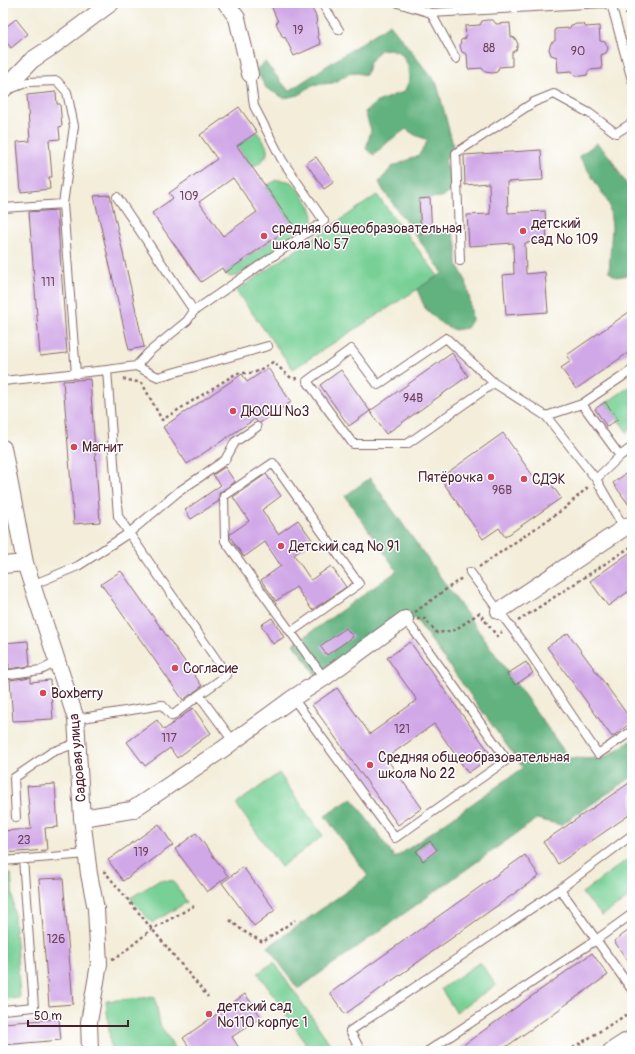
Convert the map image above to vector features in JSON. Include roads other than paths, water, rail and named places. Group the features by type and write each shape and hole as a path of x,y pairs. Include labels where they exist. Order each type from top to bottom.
{"street":[{"path":"3,91 32,60 111,3"},
{"path":"226,3 237,18 250,74"},
{"name":"Садовая улица","path":"3,448 6,477 25,563 76,719 82,818 89,874 96,909 99,964 89,1022 90,1051"},
{"path":"499,611 628,526"},
{"path":"3,565 25,563"},
{"path":"82,818 132,810 193,770 405,619"},
{"path":"611,1051 632,1039"}],"lane":[{"path":"323,3 339,30"},
{"path":"398,3 431,13 605,3 612,7 632,80"},
{"path":"431,13 456,59"},
{"path":"3,381 76,374 107,373 136,366 149,352 187,321 194,311 324,222 282,160 254,106 250,74"},
{"path":"3,91 28,82 57,81 67,92 74,126 63,204 76,374"},
{"path":"460,261 456,153 534,102 554,94 589,112 616,133 632,123"},
{"path":"117,197 194,311"},
{"path":"3,208 63,204"},
{"path":"494,383 407,444 353,444 307,381 351,349 378,386 446,338 494,383 546,416 596,479 628,526"},
{"path":"136,366 158,376 268,346"},
{"path":"546,416 582,404 632,370"},
{"path":"76,719 162,704 172,716 227,675 128,533 118,516 107,373"},
{"path":"582,404 620,456"},
{"path":"32,585 78,566 128,533 178,492 225,460 235,442 257,427"},
{"path":"596,479 620,456 632,448"},
{"path":"291,632 359,584 273,463 224,496 225,541 324,678"},
{"path":"470,572 525,646 598,754 632,731"},
{"path":"293,698 395,838 507,760 405,619"},
{"path":"3,675 41,670 57,662"},
{"path":"199,695 233,741"},
{"path":"16,818 14,778 52,752 78,743"},
{"path":"361,1051 350,1031 560,889 632,835"},
{"path":"3,861 87,854"},
{"path":"3,1010 34,1007 23,859"},
{"path":"560,889 632,990"},
{"path":"428,1051 596,940 632,914"}],"place":[{"name":"детский сад № 109","path":"523,231"},
{"name":"средняя общеобразовательная школа № 57","path":"264,236"},
{"name":"ДЮСШ №3","path":"233,411"},
{"name":"Магнит","path":"74,447"},
{"name":"Пятёрочка","path":"491,477"},
{"name":"СДЭК","path":"524,479"},
{"name":"Детский сад № 91","path":"281,546"},
{"name":"Согласие","path":"175,668"},
{"name":"Boxberry","path":"43,693"},
{"name":"Средняя общеобразовательная школа № 22","path":"370,765"},
{"name":"детский сад №110 корпус 1","path":"209,1014"}]}
